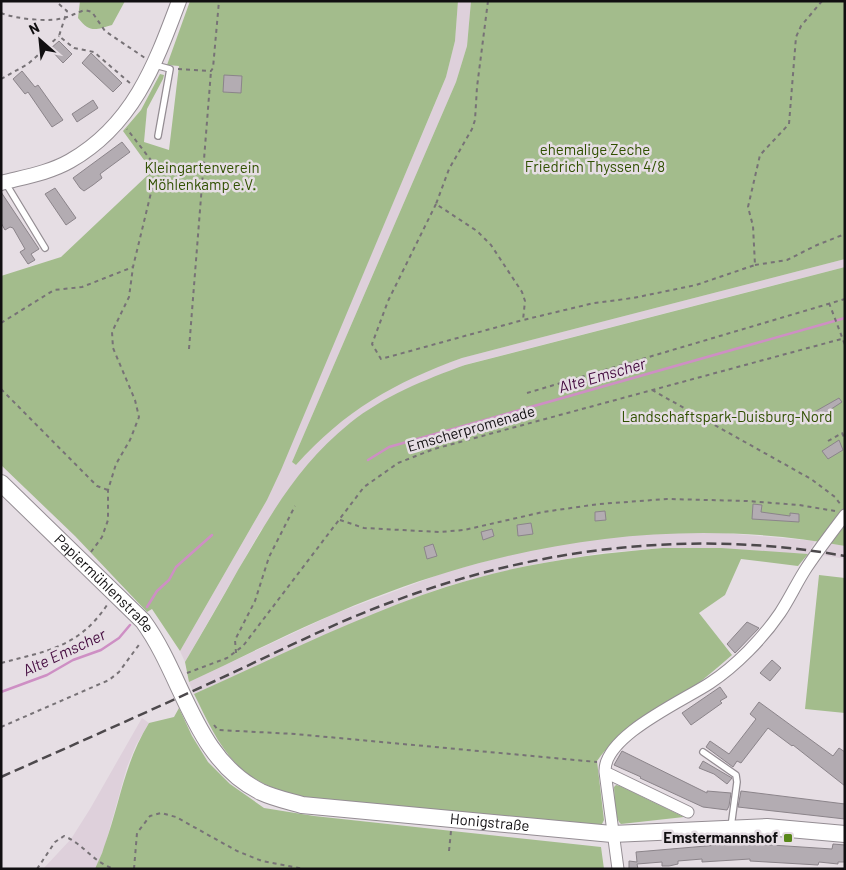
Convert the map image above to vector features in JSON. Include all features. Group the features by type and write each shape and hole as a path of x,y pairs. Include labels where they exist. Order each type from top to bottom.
{"main road":[{"name":"Papiermühlenstraße","path":"1,483 143,621 158,641 185,698"},
{"name":"Honigstraße","path":"185,698 202,735 221,762 237,777 270,796 302,805 612,834 732,826 767,826 845,834"}],"street":[{"path":"3,183 50,170 70,161 91,147 120,119 140,93 155,65 180,1"},
{"path":"618,869 604,763 622,739 712,682 764,634 780,613 806,568 842,513"},
{"path":"604,772 688,812"}],"lane":[{"path":"155,65 170,69 158,136"},
{"path":"3,183 45,248"},
{"path":"703,752 736,775 737,782 732,826"}],"path":[{"path":"189,349 211,71 213,68 219,1"},
{"path":"488,1 477,87 475,120 449,170 436,204 382,314 372,344 381,359 523,320 594,303 633,298 696,284 755,265 787,260 845,234"},
{"path":"755,265 753,226 748,207 760,155 789,124 796,37 801,26 822,1"},
{"path":"1,79 28,64 59,36 67,11 59,4"},
{"path":"1,13 12,17 66,18 85,10 92,12 105,30 155,65"},
{"path":"59,36 74,48 94,52 140,93"},
{"path":"170,69 211,71"},
{"path":"89,554 102,537 108,520 108,490 116,464 130,440 139,418 135,400 116,356 112,332 129,297 133,267 156,168 120,119"},
{"path":"436,204 477,231 490,245 522,292 525,301 523,320"},
{"path":"1,323 54,290 82,287 133,267"},
{"path":"527,393 845,299"},
{"path":"829,303 841,335 844,338 845,345"},
{"name":"Emscherpromenade","path":"187,673 236,652 251,637 372,479 414,455 844,338"},
{"path":"1,389 97,486 108,490"},
{"path":"340,520 364,528 439,532 464,530 543,512 599,504 667,499 747,501 799,505 842,513 836,496 811,479 652,390"},
{"path":"828,441 845,431"},
{"path":"842,433 845,440"},
{"path":"236,652 235,640 255,602 269,557 295,506"},
{"path":"1,663 74,640 96,621 111,600"},
{"path":"1,727 109,680 146,638"},
{"path":"212,724 218,730 295,734 597,762"},
{"path":"134,869 137,834 150,816 161,812 176,817 237,851 262,861 304,869"},
{"path":"449,851 451,829"},
{"path":"37,869 55,842 64,836 84,847 94,860 114,869"}],"shaded area":[{"path":"458,1 471,1 467,46 456,82 292,462 296,465 317,441 346,416 382,393 419,373 462,358 845,259 845,267 464,365 261,530 185,662 180,651 267,500 446,77 455,41"},
{"path":"663,532 725,533 815,541 808,554 663,548 600,553 526,566 447,586 396,605 194,694 189,682 334,614 446,572 524,551 600,538"},
{"path":"830,543 845,546 845,559 822,555"},
{"path":"142,718 149,723 136,745 127,767 104,849 95,869 43,869 71,839"}],"green space":[{"path":"80,1 125,1 112,25 93,29 86,26 78,18"},
{"name":"Kleingartenverein Möhlenkamp e.V.","path":"190,1 458,1 455,41 446,77 281,470 267,500 180,651 152,609 147,612 75,536 1,465 1,276 61,257 152,171 123,131 141,110 160,74 164,75 163,79 147,109 144,142 169,150 179,66 167,65"},
{"name":"ehemalige Zeche Friedrich Thyssen 4/8","path":"471,1 845,1 845,259 462,358 438,367 372,400 333,429 296,465 292,462 456,82 467,46"},
{"name":"Landschaftspark-Duisburg-Nord","path":"845,267 845,546 787,537 729,533 671,534 614,538 557,546 500,558 444,573 389,592 313,623 189,682 185,662 274,510 300,473 315,456 331,439 363,413 420,383 465,365"},
{"path":"663,548 721,548 808,554 798,566 741,559 725,595 699,613 732,655 672,703 614,741 597,761 604,820 602,824 596,826 329,801 286,792 266,785 239,767 217,738 194,694 350,623 446,587 500,572 554,561 608,553"},
{"path":"819,575 845,578 845,713 805,709"},
{"path":"179,708 192,736 208,762 230,784 264,808 314,816 601,847 604,869 95,869 110,831 128,768 141,738 149,723 174,717"},
{"path":"616,785 684,817 621,824 618,821 615,807 614,787"}],"building":[{"path":"59,41 72,54 63,63 50,49"},
{"path":"91,53 122,83 113,92 82,63"},
{"path":"22,71 35,87 38,85 63,120 52,127 28,92 25,94 13,79"},
{"path":"224,75 242,76 241,93 223,92"},
{"path":"93,100 98,108 77,122 72,114"},
{"path":"122,142 130,152 100,174 102,178 93,185 84,191 80,188 73,178"},
{"path":"55,188 76,218 66,225 45,194"},
{"path":"1,192 39,249 31,254 35,260 28,264 20,252 25,249 13,228 10,227 5,230 1,223"},
{"path":"839,398 842,402 813,421 809,415"},
{"path":"839,440 843,450 828,459 822,451"},
{"path":"753,504 762,505 761,512 790,516 790,513 799,514 799,522 752,519"},
{"path":"605,511 606,520 595,521 595,512"},
{"path":"531,523 533,534 518,536 517,525"},
{"path":"492,529 494,536 483,540 481,532"},
{"path":"433,544 437,556 427,559 424,547"},
{"path":"747,622 759,628 735,653 727,644"},
{"path":"772,660 781,668 770,681 760,673"},
{"path":"720,687 727,697 720,701 722,703 691,725 682,713"},
{"path":"759,702 833,756 839,748 845,752 845,786 768,728 741,763 737,761 733,767 706,747 710,741 729,754 756,719 750,714"},
{"path":"622,751 707,793 707,791 731,793 727,810 703,807 614,765"},
{"path":"703,761 732,778 727,784 714,774 699,768"},
{"path":"741,791 845,804 845,819 738,807"},
{"path":"741,843 832,849 833,844 845,845 845,862 838,862 838,864 819,862 818,865 750,861 750,859 702,862 702,859 678,861 678,864 669,866 662,866 662,862 637,864 638,869 629,869 629,861 637,862 636,852"}],"waterway":[{"name":"Alte Emscher","path":"368,460 389,447 845,318"},
{"name":"Alte Emscher","path":"147,607 157,591 169,580 176,567 212,535"},
{"name":"Alte Emscher","path":"1,692 47,675 73,660 101,650 119,638 130,625"}],"railway":[{"path":"1,777 351,618 451,582 506,567 618,548 675,544 731,544 788,548 845,556"}],"place":[{"name":"Emstermannshof","path":"788,838"}]}
